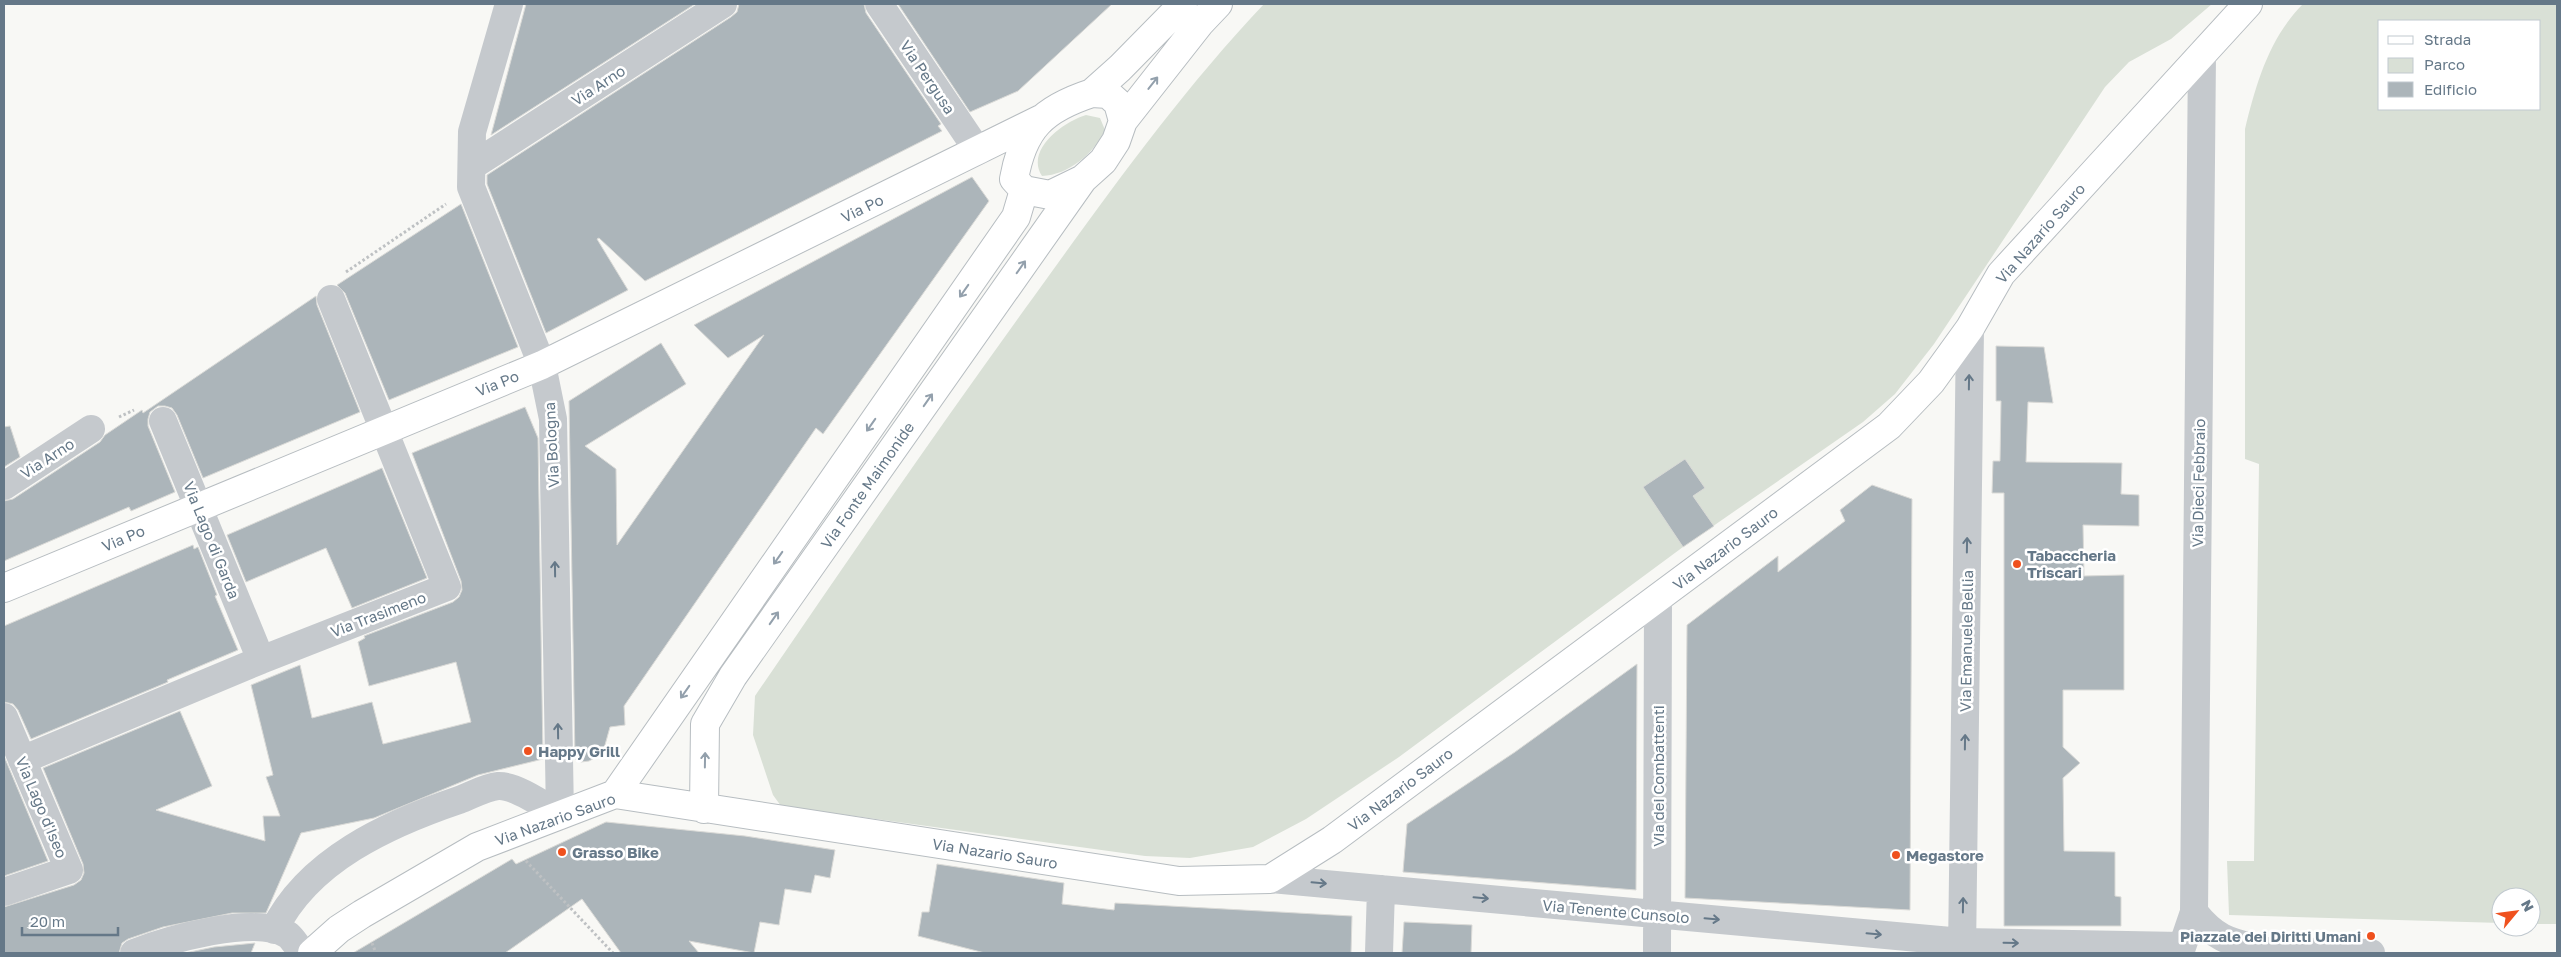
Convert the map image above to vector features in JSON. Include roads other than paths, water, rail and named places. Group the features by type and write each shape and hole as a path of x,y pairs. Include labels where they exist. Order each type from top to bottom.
{"street":[{"name":"Via Bologna","path":"509,4 472,132 471,176 542,365 553,419 560,815"},
{"name":"Via Arno","path":"471,176 723,4"},
{"name":"Via Pergusa","path":"879,4 978,151"},
{"path":"1092,94 1183,4"},
{"path":"978,151 1019,185 1050,195 1083,180 1103,161 1116,141 1123,121 1200,23 1218,4"},
{"name":"Via Nazario Sauro","path":"312,953 339,929 362,914 477,847 615,794 1178,881 1270,879 1332,840 1889,426 1931,382 1970,328 2001,274 2248,4"},
{"name":"Via Dieci Febbraio","path":"2194,912 2202,54"},
{"path":"1019,185 1018,158 1026,137 1041,118 1066,101 1092,94 1108,94 1118,103 1123,121"},
{"name":"Via Po","path":"4,588 542,365 978,151 1041,118"},
{"name":"Via Fonte Maimonide","path":"704,809 705,724 733,676 1083,180"},
{"name":"Via Fonte Maimonide","path":"615,794 1016,217 1019,185"},
{"name":"Via Trasimeno","path":"22,760 261,660 447,587 331,299"},
{"name":"Via Emanuele Bellia","path":"1962,948 1970,328"},
{"name":"Via Lago di Garda","path":"163,421 261,660"},
{"name":"Via Arno","path":"4,486 91,429"},
{"name":"Via dei Combattenti","path":"1657,953 1658,598"},
{"name":"Via Lago d'Iseo","path":"4,717 69,870 4,892"},
{"path":"274,930 298,891 322,869 364,841 435,808 499,786 519,791 560,815"},
{"name":"Via Tenente Cunsolo","path":"1270,879 1658,914 1962,948 2180,950"},
{"path":"1379,953 1381,889"},
{"path":"2180,950 2194,912"},
{"path":"2194,912 2207,928 2222,939 2264,952 2371,953"},
{"path":"134,953 159,943 230,929 260,926 288,936 303,953"}],"place":[{"name":"Tabaccheria Triscari","path":"2017,564"},
{"name":"Happy Grill","path":"528,751"},
{"name":"Grasso Bike","path":"562,852"},
{"name":"Megastore","path":"1896,855"},
{"name":"Piazzale dei Diritti Umani","path":"2371,936"}]}
